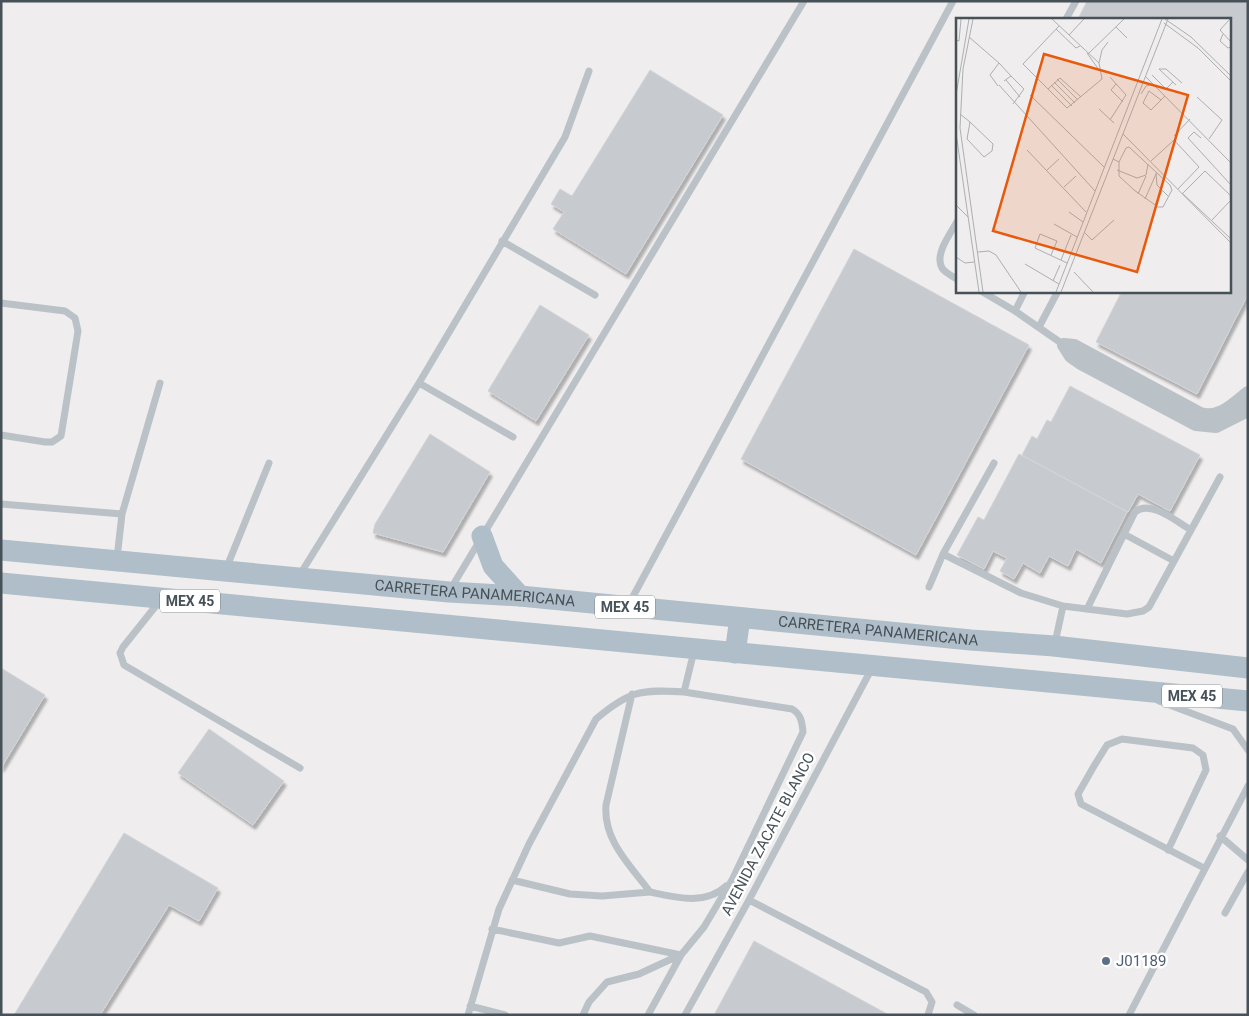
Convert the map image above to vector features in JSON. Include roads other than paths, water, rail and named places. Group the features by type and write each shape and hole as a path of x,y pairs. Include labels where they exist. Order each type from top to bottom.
{"main road":[{"path":"482,536 493,566 520,596"},
{"name":"CARRETERA PANAMERICANA","path":"1,550 449,592 520,596 627,608 971,640 1054,646 1248,668"},
{"name":"MEX 45","path":"1,583 1248,701"},
{"path":"734,652 740,618"}],"street":[{"path":"1064,345 1074,346 1207,416 1220,414 1248,393"},
{"path":"1064,345 1071,356 1081,364 1196,424 1216,426 1248,410"}],"lane":[{"path":"449,592 804,1"},
{"path":"627,608 953,1"},
{"path":"1067,18 1076,1"},
{"path":"297,578 419,383 565,137 589,71"},
{"path":"956,224 940,254 942,269 956,279"},
{"path":"502,241 595,295"},
{"path":"1014,311 1024,292"},
{"path":"1039,327 1057,292"},
{"path":"991,294 1064,345"},
{"path":"1,303 65,311 75,318 78,330 61,436 52,442 45,442 1,435"},
{"path":"117,561 122,514 160,383"},
{"path":"419,383 514,437"},
{"path":"225,571 269,463"},
{"path":"929,587 943,554 994,463"},
{"path":"943,554 1021,593 1062,606 1127,614 1143,611 1149,607 1220,477"},
{"path":"1,504 122,514"},
{"path":"1087,608 1135,512 1145,507 1191,530"},
{"path":"1124,534 1174,561"},
{"path":"162,598 122,647 120,653 124,665 300,768"},
{"path":"1054,646 1062,606"},
{"path":"684,692 694,649"},
{"name":"AVENIDA ZACATE BLANCO","path":"685,1015 749,900 873,666"},
{"path":"468,1015 492,929 512,880 529,844 596,719 632,694 651,690 684,692 792,709 797,712 802,721 803,732 732,880 704,928 681,955 648,1015"},
{"path":"1136,691 1233,729 1248,750"},
{"path":"632,694 606,804 605,819 612,842 650,892"},
{"path":"1168,850 1206,770 1203,756 1193,748 1122,739 1114,741 1107,745 1083,784 1078,794 1081,804 1168,850 1204,868"},
{"path":"1129,1015 1220,836 1248,786"},
{"path":"1220,836 1248,860"},
{"path":"1225,914 1248,872"},
{"path":"512,880 570,894 602,896 650,892 687,899 706,896 722,890 732,880"},
{"path":"749,900 926,992 932,1002 928,1015"},
{"path":"492,929 559,943 590,936 681,955"},
{"path":"583,1015 589,1002 607,982 640,974 681,955"},
{"path":"470,1006 504,1015"},
{"path":"957,1006 974,1015"}],"place":[{"name":"J01189","path":"1106,961"}]}
